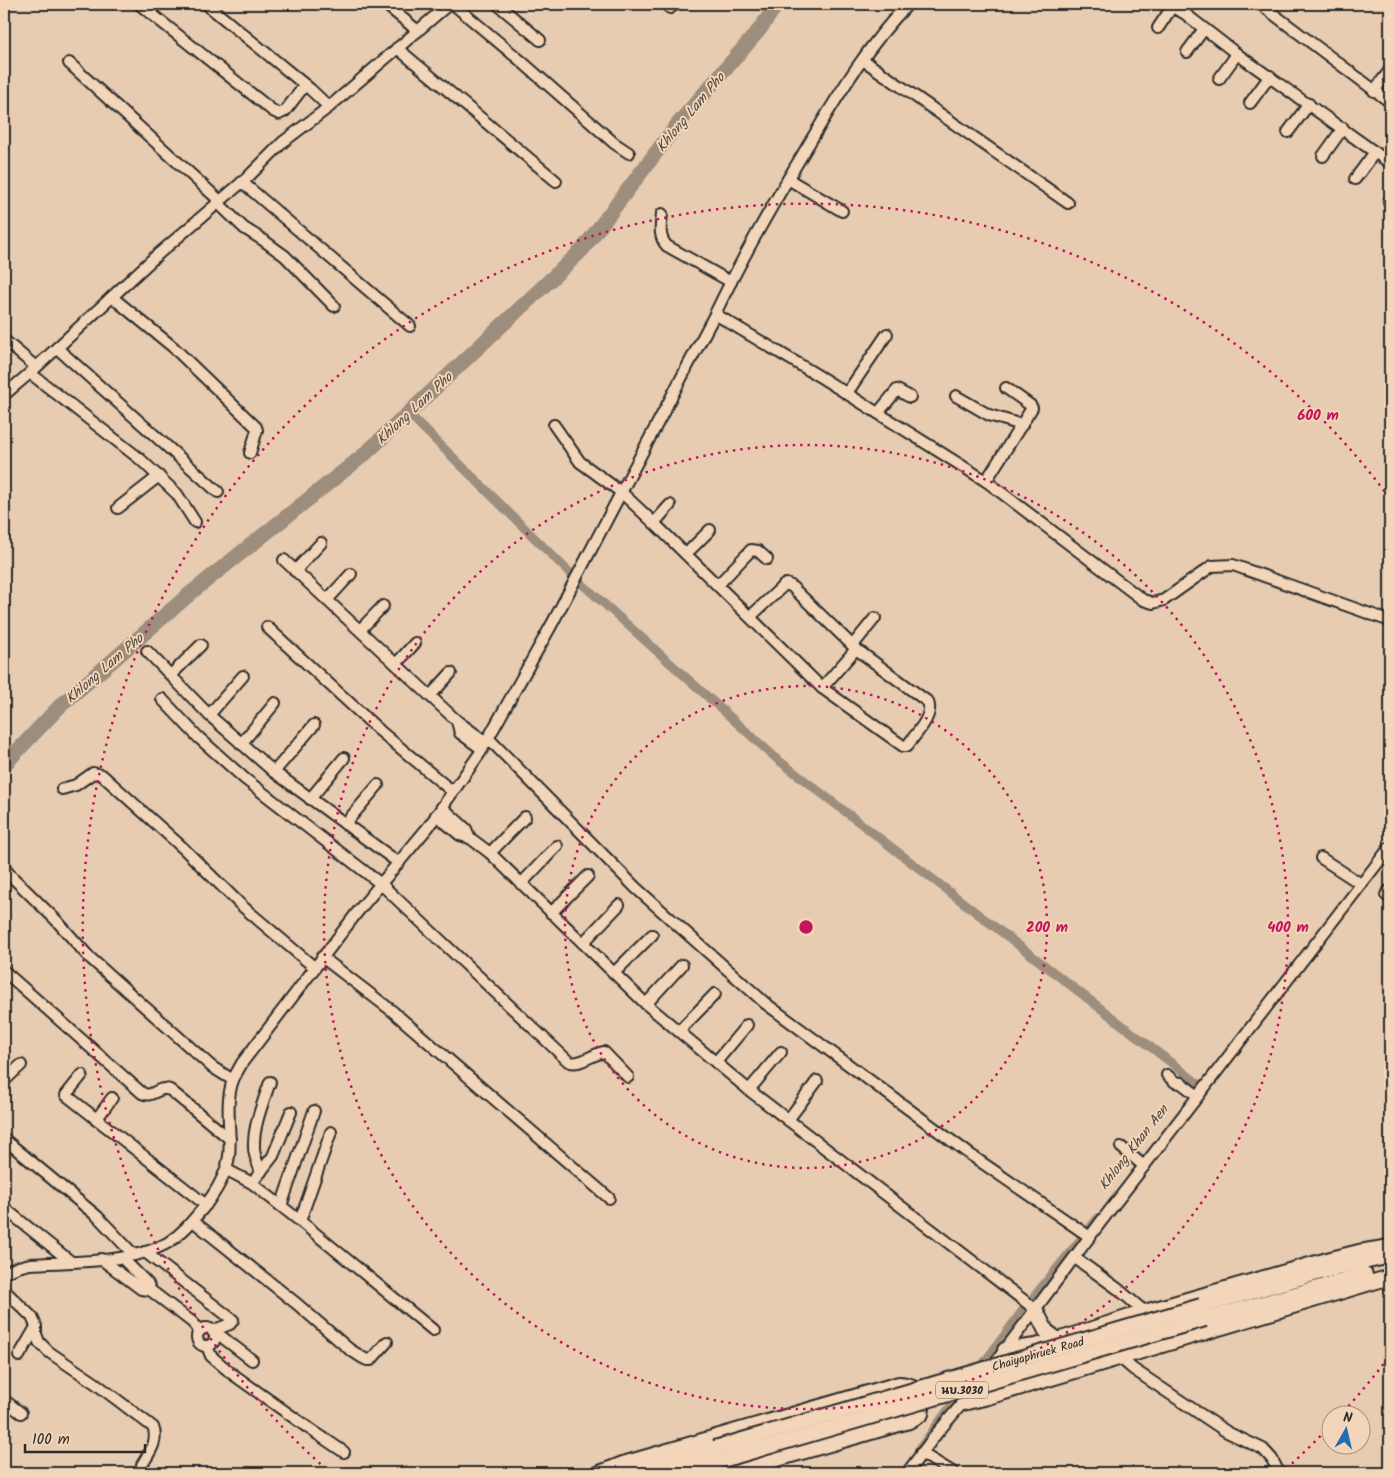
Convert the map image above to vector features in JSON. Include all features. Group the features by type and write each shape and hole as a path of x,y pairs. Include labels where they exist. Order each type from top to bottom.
{"main road":[{"path":"1005,1350 1036,1346 1058,1340 1144,1312 1331,1258 1390,1247"},
{"name":"Chaiyaphruek Road","path":"629,1473 717,1454 1203,1312 1324,1272 1390,1256"},
{"name":"Chaiyaphruek Road","path":"1203,1312 1390,1269"},
{"path":"963,1403 1390,1277"},
{"path":"1029,1303 1046,1331 1058,1340"},
{"path":"1036,1346 1022,1360 1025,1370 1037,1377 1053,1377"},
{"path":"600,1473 623,1464 899,1384 913,1385 921,1392 924,1402 921,1414 909,1421 730,1473"},
{"name":"Chaiyaphruek Road","path":"677,1473 717,1454"}],"street":[{"path":"139,4 279,114 284,112 305,85"},
{"path":"206,4 329,107"},
{"path":"385,4 418,31"},
{"path":"497,4 540,40"},
{"path":"4,1273 18,1266 30,1264 134,1256 169,1242 193,1221 206,1205 227,1170 230,1139 229,1102 233,1080 242,1063 358,910 399,863 439,811 486,743 552,624 730,282 788,179 847,80 896,16 908,4"},
{"path":"1260,4 1390,102"},
{"path":"4,395 156,256 242,182 283,142 329,107 446,5 521,61 614,143 629,153"},
{"path":"1158,28 1169,6 1184,13 1390,163"},
{"path":"1187,52 1204,29"},
{"path":"398,48 556,182"},
{"path":"1219,79 1238,54"},
{"path":"863,60 1068,203"},
{"path":"69,63 219,202 244,228 285,256 334,306"},
{"path":"1374,91 1390,70"},
{"path":"1250,103 1270,76"},
{"path":"1288,132 1308,104"},
{"path":"1323,156 1343,128"},
{"path":"1355,179 1375,152"},
{"path":"788,179 842,211"},
{"path":"242,182 410,326"},
{"path":"662,214 660,236 662,242 730,282"},
{"path":"112,297 173,347 256,428 257,433 250,453"},
{"path":"715,314 847,393 986,480 1143,600 1153,603 1164,600 1212,566 1233,565 1390,622"},
{"path":"847,393 887,334"},
{"path":"4,340 33,370 159,476 177,494 195,522"},
{"path":"57,348 218,492"},
{"path":"986,480 1032,408 1006,388"},
{"path":"878,413 897,390 910,397"},
{"path":"956,396 989,414 1022,425"},
{"path":"554,425 580,462 621,492 822,688 898,744 907,746 929,714 928,702 855,647 791,586 786,584 783,586 750,617"},
{"path":"118,508 159,476"},
{"path":"654,523 670,505"},
{"path":"686,554 710,530"},
{"path":"295,571 321,543"},
{"path":"718,585 751,550 754,550 768,560"},
{"path":"284,560 456,720 460,733 486,743 636,888 765,1003 968,1153 1089,1237"},
{"path":"327,600 351,574"},
{"path":"360,630 384,606"},
{"path":"822,688 855,647 875,618"},
{"path":"267,627 380,731 453,792"},
{"path":"396,664 415,643"},
{"path":"171,675 201,645"},
{"path":"147,651 209,715 274,772 399,863"},
{"path":"430,696 451,674"},
{"path":"209,715 243,676"},
{"path":"162,699 198,737 245,779 381,884 568,1061 572,1064 604,1052 628,1077"},
{"path":"241,744 275,703"},
{"path":"274,772 314,725"},
{"path":"310,799 344,758"},
{"path":"62,788 76,785 93,773 102,775 183,848 242,906 314,967"},
{"path":"345,824 378,785"},
{"path":"439,811 466,829 470,838 490,852 551,914 646,1004 678,1031 749,1090 1029,1303"},
{"path":"490,852 525,818"},
{"path":"521,884 557,846"},
{"path":"907,1473 921,1453 1005,1350 1029,1303 1075,1258 1196,1094 1390,847"},
{"path":"1321,858 1360,884"},
{"path":"4,866 8,873 56,920 90,957 212,1067 233,1080"},
{"path":"551,914 588,876"},
{"path":"1390,890 1386,895 1390,898"},
{"path":"583,943 619,905"},
{"path":"614,973 652,934"},
{"path":"322,957 391,1010 609,1198"},
{"path":"646,1004 682,965"},
{"path":"4,971 142,1093 147,1096 160,1088 170,1090 230,1139"},
{"path":"678,1031 715,994"},
{"path":"716,1062 747,1024"},
{"path":"749,1090 781,1052"},
{"path":"4,1081 21,1065"},
{"path":"82,1075 66,1095 206,1205"},
{"path":"1167,1076 1196,1094"},
{"path":"788,1120 817,1081"},
{"path":"261,1172 255,1154 255,1135 261,1108 270,1082"},
{"path":"96,1120 112,1098"},
{"path":"281,1206 314,1111"},
{"path":"252,1183 273,1156 291,1112"},
{"path":"300,1221 331,1132"},
{"path":"4,1139 98,1217 134,1256"},
{"path":"1125,1150 1143,1165"},
{"path":"227,1170 252,1183 433,1330"},
{"path":"4,1208 70,1261"},
{"path":"193,1221 298,1304 349,1349 363,1358 371,1360 387,1342"},
{"path":"144,1252 233,1320 230,1324 213,1332"},
{"path":"122,1258 148,1284 150,1290"},
{"path":"1075,1258 1118,1289 1144,1312"},
{"path":"101,1259 141,1289 150,1290 192,1322 200,1331"},
{"path":"4,1290 32,1317 39,1342 49,1352 95,1383 153,1427 155,1439 152,1450 142,1465"},
{"path":"19,1356 36,1326"},
{"path":"213,1332 213,1343 207,1346 202,1345 198,1341 197,1335 206,1328 222,1337 252,1360"},
{"path":"207,1346 211,1356 231,1373 344,1452"},
{"path":"1119,1357 1133,1369 1227,1432 1263,1449 1272,1459 1280,1473"},
{"path":"4,1400 21,1413"},
{"path":"921,1453 954,1473"}],"waterway":[{"name":"Khlong Lam Pho","path":"4,765 60,706 192,592 365,454 582,250 677,125 760,29 777,4"},
{"path":"408,413 571,574 777,759 1200,1085"},
{"name":"Khlong Khan Aen","path":"978,1371 1023,1310 1098,1218"},
{"name":"Khlong Khan Aen","path":"918,1451 962,1391"}]}
